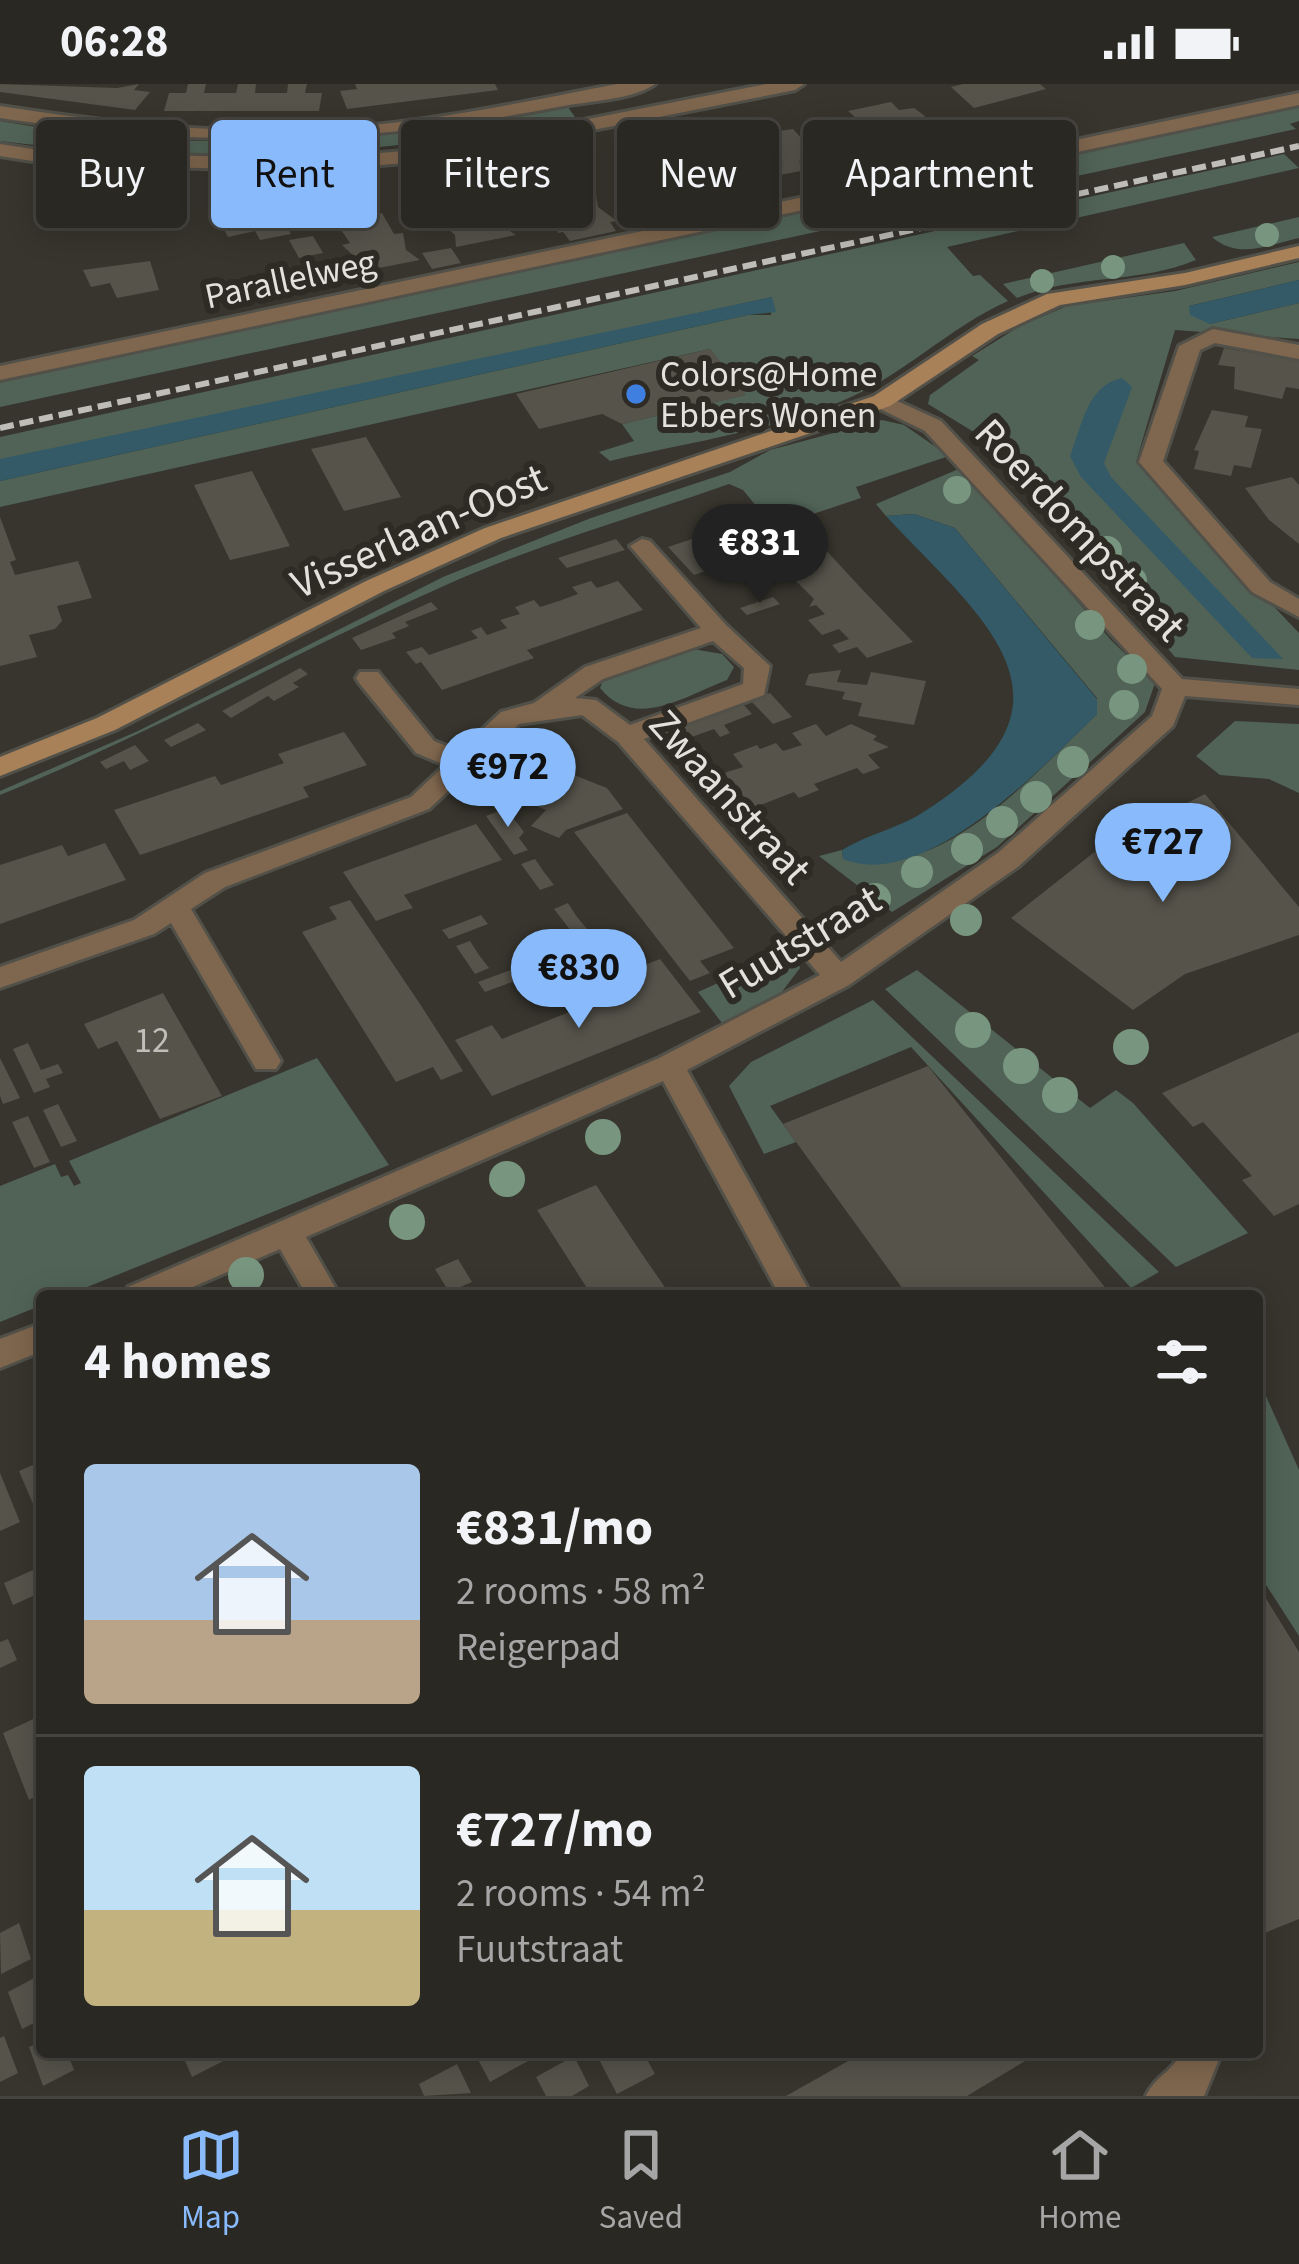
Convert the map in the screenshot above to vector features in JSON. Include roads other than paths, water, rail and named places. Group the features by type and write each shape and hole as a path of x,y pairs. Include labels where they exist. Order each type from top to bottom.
{"street":[{"path":"0,112 181,133 294,136 397,128 568,90 646,84"},
{"path":"0,150 74,159 307,165 441,154 795,84"},
{"path":"568,90 599,123"},
{"name":"Parallelweg","path":"0,373 1299,99"},
{"name":"Visserlaan-Oost","path":"0,767 106,724 375,586 493,533 882,400 990,329 1055,299 1185,279 1299,252"},
{"path":"1299,352 1213,336 1190,346 1150,462 1261,587 1299,609"},
{"name":"Roerdompstraat","path":"882,400 933,426 1175,687 1299,697"},
{"path":"627,736 755,689 758,666 717,631 642,546"},
{"name":"Zwaanstraat","path":"542,710 594,673 717,631"},
{"path":"369,678 424,747 463,763"},
{"name":"Fuutstraat","path":"154,1290 670,1066 839,978 1009,859 1164,720 1175,687"},
{"name":"Zwaanstraat","path":"0,978 144,927 215,880 420,803 510,718 587,706 627,736 742,873 839,978"},
{"path":"175,906 266,1061"},
{"path":"670,1066 793,1290"},
{"path":"288,1235 320,1290"},
{"path":"0,1354 36,1339"},
{"path":"1167,2096 1189,2082 1199,2058"}],"water":[{"path":"1299,280 1299,303 1210,324 1190,315 1189,306"},
{"path":"772,297 776,312 0,481 0,459"},
{"path":"1122,378 1132,387 1104,463 1111,477 1283,659 1252,658 1081,477 1070,456 1082,420 1101,389"},
{"path":"914,514 955,528 1097,699 1097,714 981,819 909,858 875,865 843,859 842,850 915,817 977,771 1005,733 1013,696 1006,660 985,625 886,516"}],"railway":[{"path":"0,428 1299,146"}],"place":[{"name":"Colors@Home Ebbers Wonen","path":"636,394"}]}
